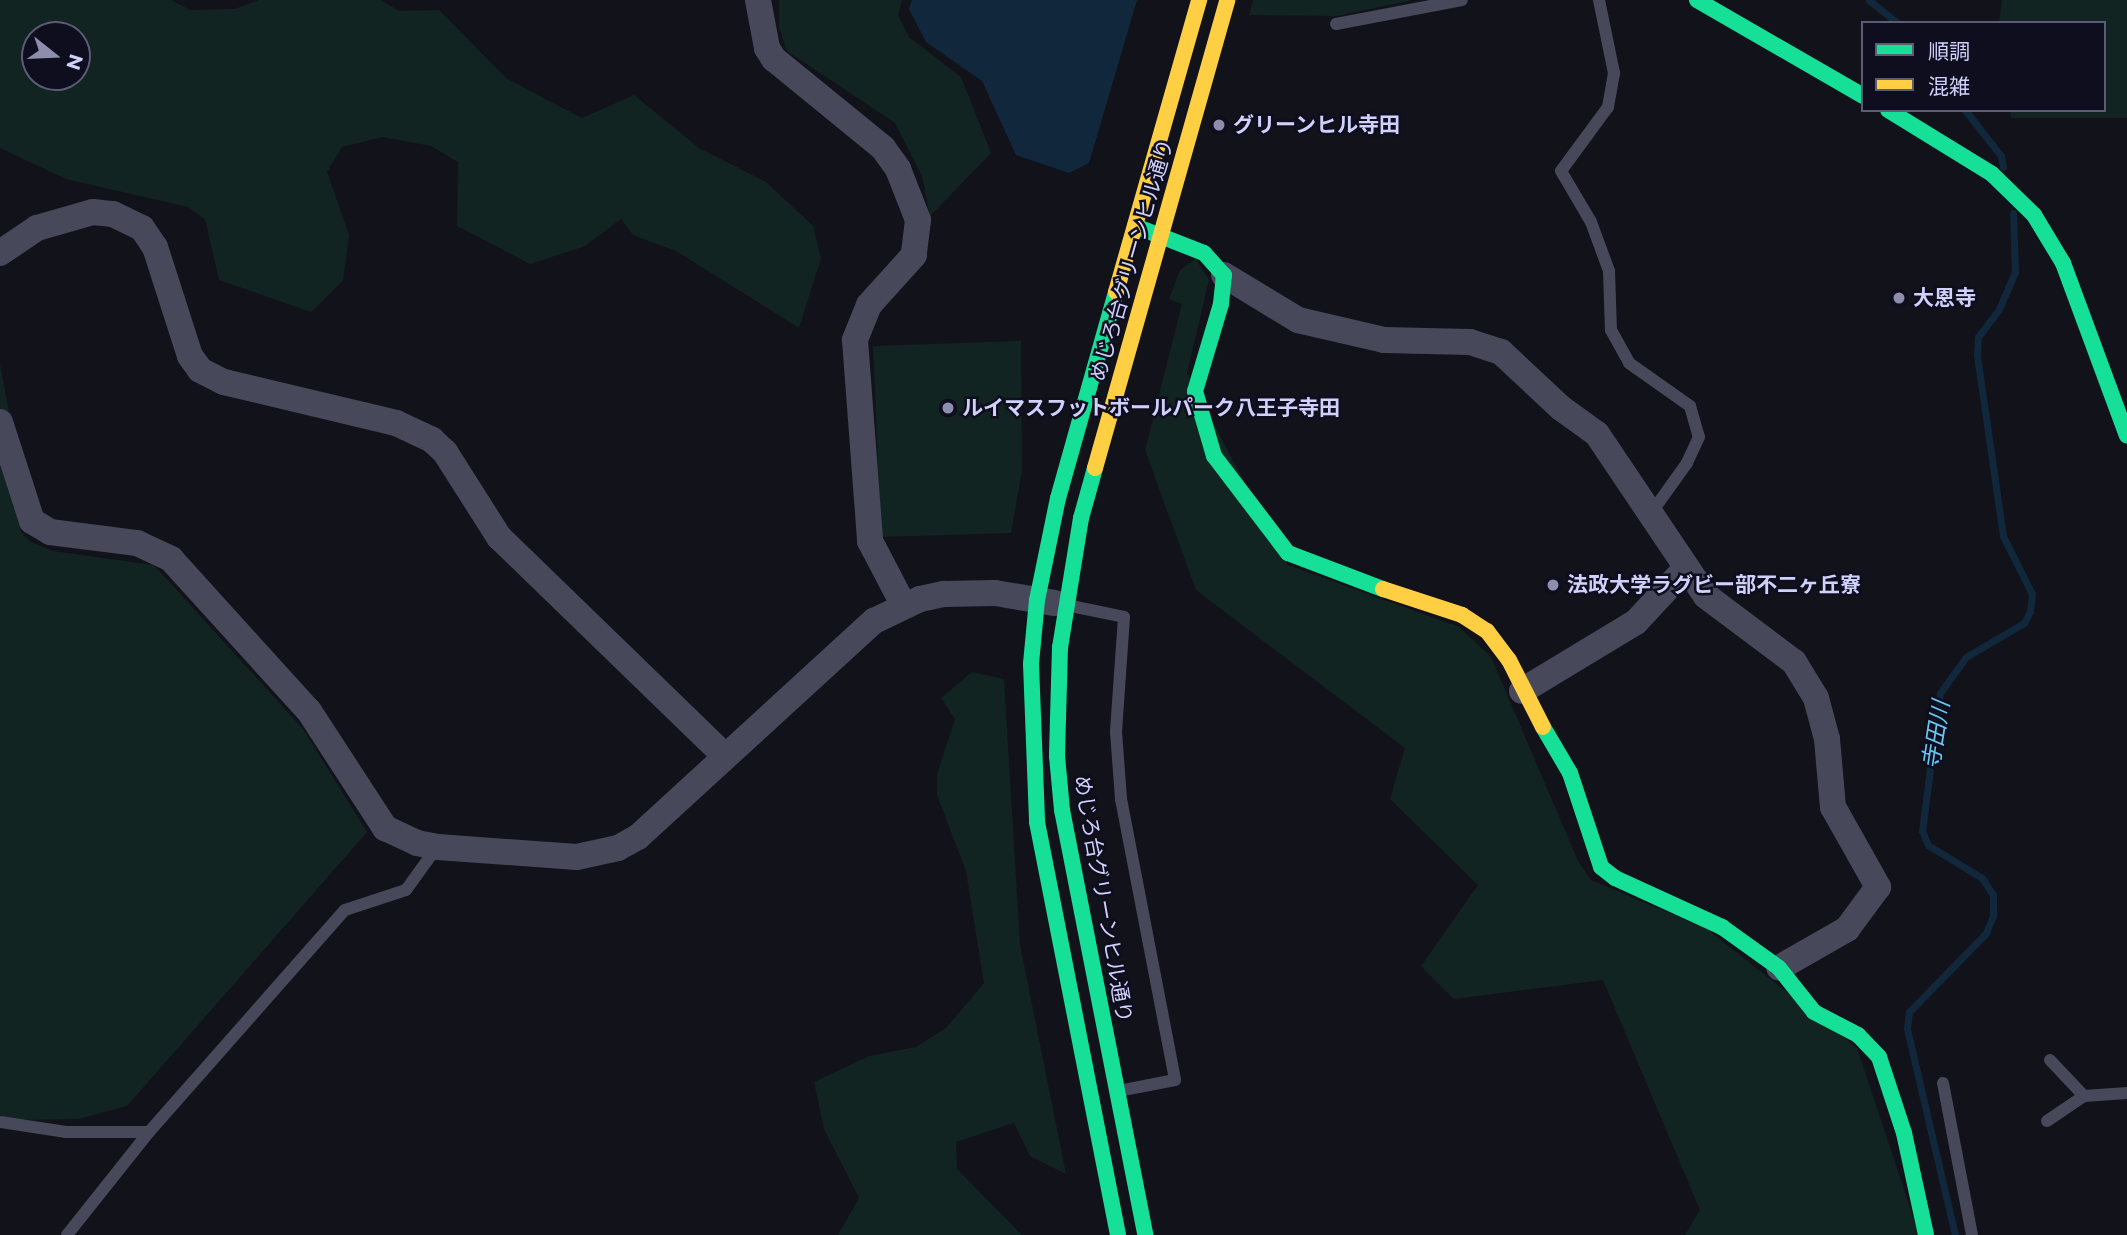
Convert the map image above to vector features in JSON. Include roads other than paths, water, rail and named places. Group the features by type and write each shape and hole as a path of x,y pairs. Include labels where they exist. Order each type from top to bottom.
{"street":[{"path":"758,0 767,48 775,59 883,148 898,169 918,220 914,255 869,305 855,340 870,541 904,606"},
{"name":"めじろ台グリーンヒル通り","path":"1118,1235 1037,822 1030,707 1037,600 1058,498 1199,0"},
{"name":"めじろ台グリーンヒル通り","path":"1145,1235 1062,810 1057,706 1064,604 1081,518 1227,0"},
{"path":"1697,0 1861,95"},
{"path":"1891,112 1992,174 2021,200 2063,263 2127,436"},
{"path":"0,253 28,232 93,212 113,214 142,228 155,247 190,356 200,370 224,382 396,423 432,440 445,452 499,537 725,756"},
{"path":"1135,226 1204,253 1224,275 1298,320 1384,340 1470,342 1502,352 1561,408 1597,434 1649,517 1706,596 1794,662 1816,698 1827,739 1833,807 1878,887 1847,929 1779,968"},
{"path":"1224,275 1221,304 1195,391 1214,456 1288,553 1320,569 1462,615 1487,631 1509,660 1522,691 1570,774 1601,867 1615,878 1722,927 1779,968 1814,1012 1858,1035 1879,1057 1904,1133 1926,1235"},
{"path":"0,422 32,521 50,532 137,543 171,559 309,711 386,828 417,843 438,847 577,857 599,854 638,837 874,621 932,596 974,592 1064,604"},
{"path":"1522,691 1629,628 1686,568"}],"lane":[{"path":"1336,24 1462,0"},
{"path":"1600,0 1614,73 1608,107 1561,171 1591,222 1609,271 1611,330 1629,363 1690,406 1699,437 1687,463 1649,517"},
{"path":"1064,604 1124,617 1116,732 1121,799 1175,1080 1090,1096"},
{"path":"67,1235 149,1132 345,910 405,890 438,847"},
{"path":"2050,1060 2084,1096"},
{"path":"1943,1083 1972,1235"},
{"path":"2047,1121 2084,1096 2127,1093"},
{"path":"0,1122 66,1132 149,1132"}],"water":[{"path":"912,0 1137,0 1089,163 1069,173 1016,155 982,81 926,42 909,9"}],"waterway":[{"name":"寺田川","path":"1869,0 1895,21"},
{"name":"寺田川","path":"1967,112 2001,156 2003,167"},
{"name":"寺田川","path":"1955,1235 1907,1028 1909,1012 1986,933 1993,916 1993,895 1982,878 1928,845 1922,831 1940,693 1966,657 2024,623 2030,611 2032,594 2003,536 1977,355 1978,337 1999,309 2015,272 2013,213"}],"place":[{"name":"グリーンヒル寺田","path":"1219,125"},
{"name":"大恩寺","path":"1899,298"},
{"name":"ルイマスフットボールパーク八王子寺田","path":"948,408"},
{"name":"法政大学ラグビー部不二ヶ丘寮","path":"1553,585"}]}
